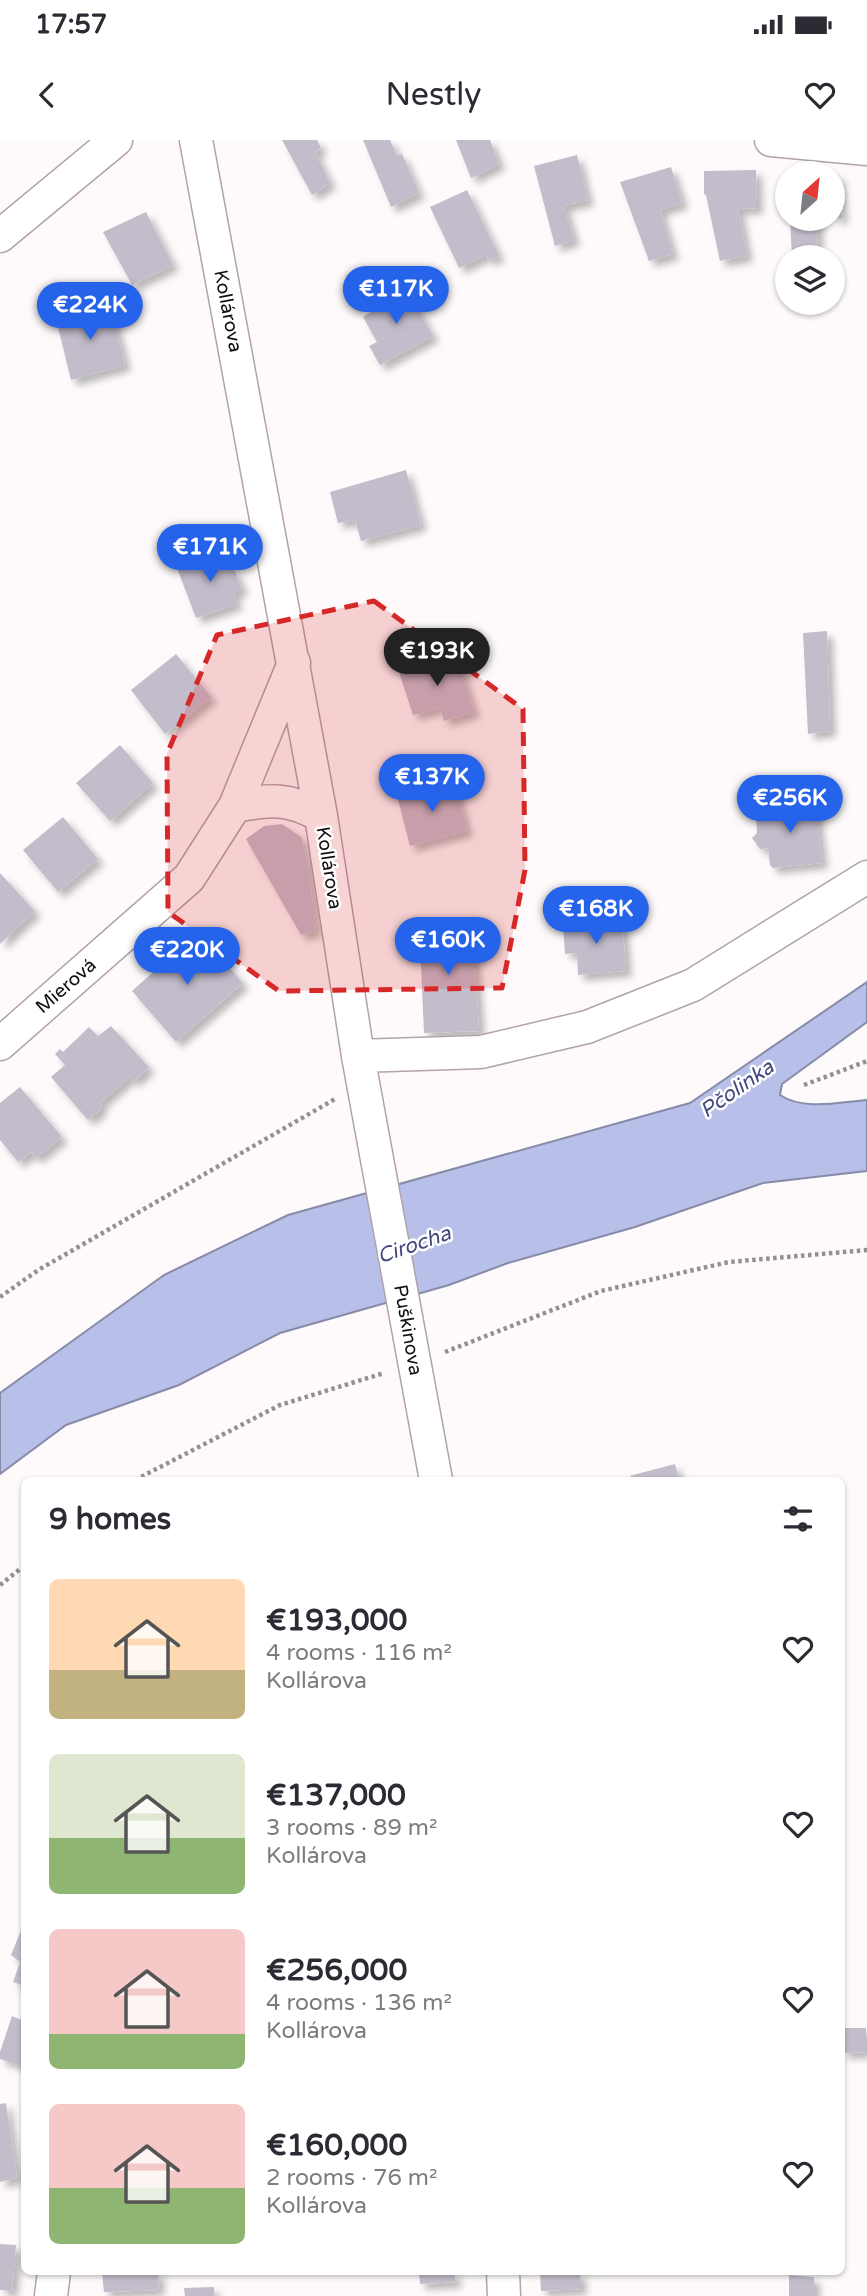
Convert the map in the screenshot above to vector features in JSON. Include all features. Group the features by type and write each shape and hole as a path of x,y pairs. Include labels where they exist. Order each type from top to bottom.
{"street":[{"path":"0,236 116,140"},
{"name":"Kollárova","path":"196,140 294,663 361,1074"},
{"path":"771,140 867,149"},
{"name":"Mierová","path":"0,1044 189,878 235,806 294,663"},
{"path":"235,806 262,800 300,804 321,816"},
{"path":"361,1074 481,1052 587,1027 693,985 867,877"},
{"name":"Puškinova","path":"361,1074 435,1477"},
{"path":"51,2296 54,2275"},
{"path":"503,2275 504,2296"}],"path":[{"path":"804,1085 867,1061"},
{"path":"0,1297 40,1269 361,1074"},
{"path":"452,1349 601,1291 729,1262 867,1250"},
{"path":"141,1477 280,1405 415,1364"},
{"path":"0,1584 21,1568"}],"highlighted area":[{"path":"374,601 523,709 525,870 502,988 279,991 168,912 167,754 217,635"}],"water":[{"path":"867,982 867,1022 782,1084 780,1095 800,1103 811,1104 867,1100 867,1171 763,1183 635,1227 508,1263 449,1285 280,1333 179,1385 66,1425 0,1474 0,1393 164,1275 288,1215 690,1103"}],"building":[{"path":"282,140 317,140 321,148 315,152 330,183 312,195"},
{"path":"363,140 390,140 397,156 402,154 419,193 391,207"},
{"path":"456,140 490,140 499,164 471,178"},
{"path":"577,155 588,200 564,206 574,240 555,246 534,166"},
{"path":"671,167 682,203 660,210 673,254 649,261 620,182"},
{"path":"756,170 757,208 738,209 747,256 720,261 704,194 704,171"},
{"path":"467,190 499,256 489,260 486,255 459,268 430,207"},
{"path":"146,212 173,265 132,285 103,232"},
{"path":"791,231 818,231 817,245 791,245"},
{"path":"405,286 433,336 380,365 369,346 377,342 363,317 380,306 377,301"},
{"path":"110,305 125,365 71,380 56,319"},
{"path":"406,470 421,525 361,541 355,520 338,523 330,492"},
{"path":"221,550 228,568 235,571 242,590 233,593 237,604 196,618 177,568"},
{"path":"827,631 830,731 808,734 803,633"},
{"path":"176,654 211,697 165,734 131,690"},
{"path":"456,655 474,712 444,721 440,708 413,715 398,669"},
{"path":"120,745 153,783 110,821 76,783"},
{"path":"454,782 467,831 410,846 397,796"},
{"path":"815,799 822,863 773,868 770,865 768,848 760,849 752,838 757,833 756,814 796,808 796,800"},
{"path":"63,817 98,859 58,892 23,850"},
{"path":"282,824 301,837 308,864 316,931 301,935 246,839 264,826"},
{"path":"0,873 35,911 0,944"},
{"path":"622,919 626,971 578,975 577,953 565,954 563,923"},
{"path":"472,921 479,1031 424,1033 419,922"},
{"path":"198,932 243,983 176,1042 132,991"},
{"path":"111,1026 149,1067 133,1082 131,1076 100,1103 102,1108 88,1120 51,1077 65,1065 55,1054 60,1049 63,1052 89,1027 98,1036"},
{"path":"20,1087 62,1137 36,1158 31,1152 18,1162 0,1140 0,1103"},
{"path":"675,1464 678,1477 630,1477"},
{"path":"21,1930 21,1985 13,1982 20,1962 11,1955"},
{"path":"12,2016 21,2020 21,2066 0,2059"},
{"path":"845,2028 866,2028 866,2052 845,2053"},
{"path":"6,2103 17,2178 0,2182 0,2104"},
{"path":"0,2244 16,2245 12,2291 0,2290"},
{"path":"102,2275 159,2275 158,2290 104,2292"},
{"path":"419,2275 455,2275 455,2282 420,2284"},
{"path":"540,2275 580,2275 581,2289 541,2291"},
{"path":"789,2275 814,2277 814,2296 789,2296"},
{"path":"214,2287 214,2296 185,2296 184,2288"}],"water label":[{"name":"Pčolinka","path":"737,1089"},
{"name":"Cirocha","path":"414,1245"}]}
